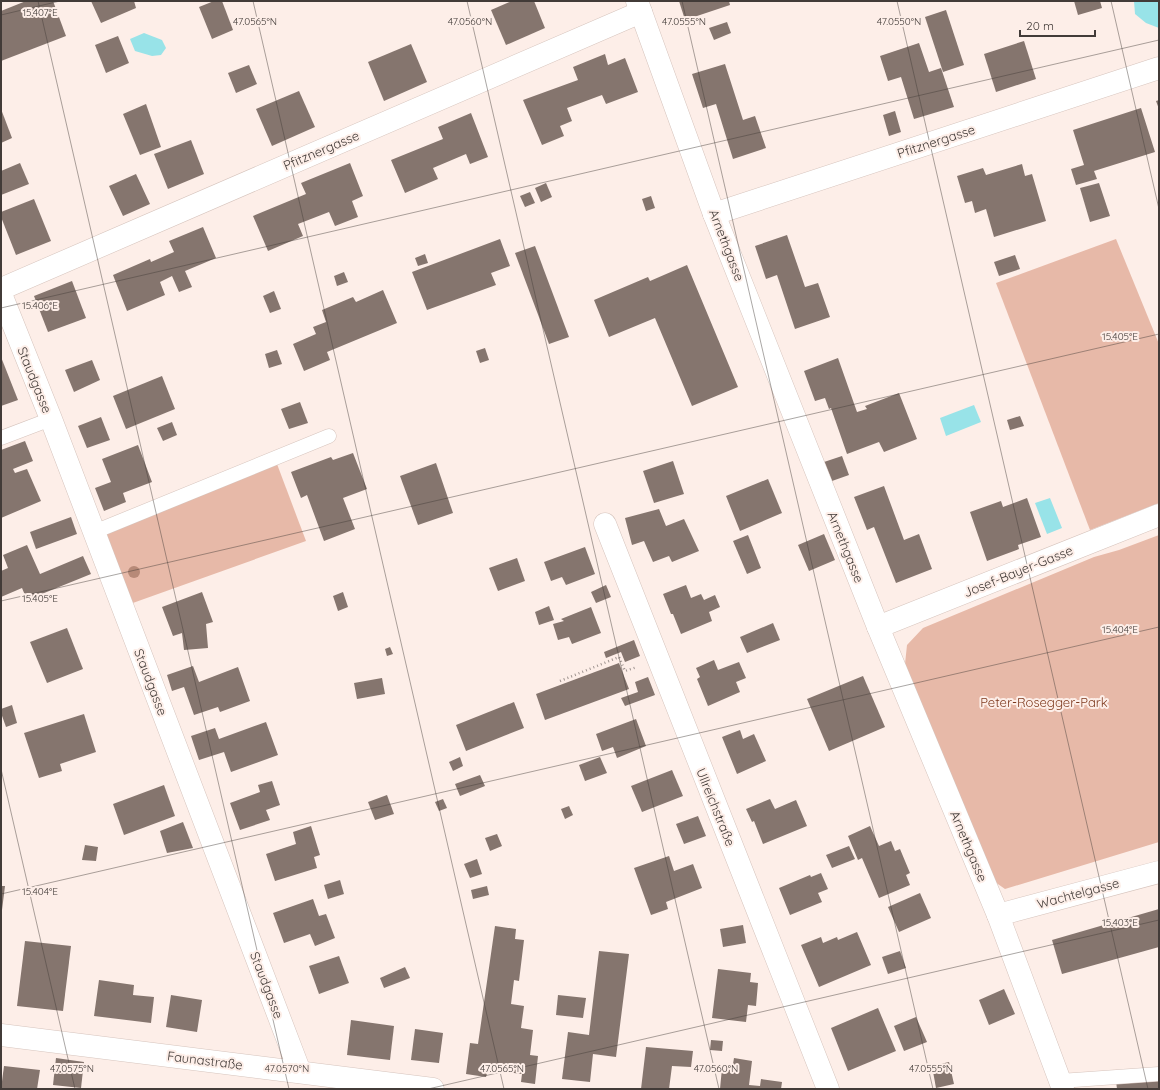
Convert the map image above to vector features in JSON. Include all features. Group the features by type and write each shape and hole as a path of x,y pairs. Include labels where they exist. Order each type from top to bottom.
{"street":[{"name":"Arnethgasse","path":"639,6 714,214 878,627 998,915 1062,1085"},
{"name":"Pfitznergasse","path":"1,289 639,6"},
{"name":"Pfitznergasse","path":"714,214 1159,68"},
{"name":"Staudgasse","path":"1,294 51,419 300,1072"},
{"name":"Josef-Bayer-Gasse","path":"878,627 1159,515"},
{"name":"Ullreichstraße","path":"605,524 828,1089"},
{"name":"Wachtelgasse","path":"998,915 1159,872"},
{"name":"Faunastraße","path":"1,1035 433,1089"}],"lane":[{"path":"1,438 51,419"},
{"path":"94,532 329,436"},
{"path":"1062,1085 1159,1074"}],"path":[{"path":"560,681 619,658 625,671 658,658"}],"green space":[{"path":"1116,239 1159,344 1159,503 1090,530 996,283"},
{"path":"277,464 306,541 130,604 103,534"},
{"name":"Peter-Rosegger-Park","path":"1159,535 1159,842 1005,889 995,882 905,664 907,645 923,628 1094,557 1119,550"}],"water":[{"path":"1134,1 1159,1 1159,28 1146,23 1135,14"},
{"path":"144,33 162,40 166,48 161,55 152,56 135,51 130,39"},
{"path":"974,405 981,422 946,436 940,418"},
{"path":"1050,498 1062,528 1047,534 1035,503"}],"building":[{"path":"26,1 53,1 66,36 1,61 1,11"},
{"path":"91,1 134,1 136,8 101,23"},
{"path":"214,1 222,1 233,30 212,39 199,7"},
{"path":"512,1 534,1 545,28 506,45 491,10"},
{"path":"679,1 729,1 730,5 685,20"},
{"path":"1074,1 1100,1 1102,8 1078,15"},
{"path":"946,10 964,65 943,72 925,17"},
{"path":"727,22 731,33 714,40 709,28"},
{"path":"118,36 129,63 106,73 95,45"},
{"path":"1024,41 1036,79 996,92 984,54"},
{"path":"919,43 929,72 941,68 954,107 914,119 901,77 888,81 880,56"},
{"path":"411,44 427,82 384,101 368,62"},
{"path":"605,54 608,65 625,58 638,92 606,104 602,95 567,108 572,121 560,126 564,136 542,145 523,100 578,80 573,67"},
{"path":"725,64 743,120 755,116 766,148 733,159 716,104 703,108 692,74"},
{"path":"249,65 257,84 236,93 228,73"},
{"path":"299,91 315,127 272,146 256,109"},
{"path":"1159,100 1159,109 1156,101"},
{"path":"146,104 161,147 140,155 123,114"},
{"path":"1141,108 1155,152 1094,171 1097,179 1076,185 1071,169 1084,165 1073,130"},
{"path":"1,109 12,138 1,143"},
{"path":"895,111 901,132 889,136 883,115"},
{"path":"471,113 488,157 470,164 466,154 433,168 438,179 405,193 391,160 443,139 438,127"},
{"path":"191,140 204,174 168,189 154,154"},
{"path":"20,163 29,184 1,195 1,171"},
{"path":"350,163 363,196 352,201 358,217 335,226 329,212 298,224 303,236 268,251 253,216 306,194 301,183"},
{"path":"1022,164 1025,176 1032,174 1046,221 994,237 986,209 975,213 972,201 965,203 957,176 983,168 986,175"},
{"path":"136,174 150,204 123,216 109,186"},
{"path":"546,183 552,197 541,202 535,188"},
{"path":"1099,183 1110,216 1090,222 1080,188"},
{"path":"530,192 535,203 525,207 520,196"},
{"path":"651,196 655,208 646,211 642,199"},
{"path":"34,199 51,241 16,255 1,217 1,212"},
{"path":"203,227 216,258 185,271 192,287 179,292 172,276 160,282 165,295 127,311 113,275 150,259 151,262 174,252 169,241"},
{"path":"787,235 805,287 818,283 830,317 795,329 777,275 766,279 755,246"},
{"path":"500,239 510,266 491,273 496,285 427,310 412,272"},
{"path":"535,246 569,337 549,344 515,253"},
{"path":"425,254 428,263 418,266 415,258"},
{"path":"1015,255 1020,269 999,276 994,262"},
{"path":"687,265 738,387 692,406 655,318 609,337 594,300 648,277 650,281"},
{"path":"344,272 348,282 337,286 334,276"},
{"path":"72,281 86,318 48,332 34,296"},
{"path":"383,290 397,323 327,352 330,360 304,371 293,344 316,334 313,327 326,322 322,310 353,297 356,302"},
{"path":"274,291 281,309 270,313 263,296"},
{"path":"485,348 489,360 480,363 476,351"},
{"path":"277,350 282,364 269,368 265,354"},
{"path":"1,357 18,400 1,406"},
{"path":"838,358 857,412 867,409 865,406 899,393 917,439 884,452 879,442 847,454 831,408 829,409 825,398 815,401 804,371"},
{"path":"92,360 100,380 74,392 65,370"},
{"path":"162,376 175,409 126,429 113,396"},
{"path":"300,402 308,423 289,429 281,409"},
{"path":"1020,416 1024,426 1010,430 1007,420"},
{"path":"101,417 110,440 87,448 78,426"},
{"path":"172,422 177,435 163,441 157,428"},
{"path":"25,441 33,461 13,469 15,473 27,469 41,501 1,518 1,450"},
{"path":"138,445 152,482 123,493 126,502 104,511 95,488 111,482 102,459"},
{"path":"353,453 367,489 343,498 355,529 324,541 307,495 301,498 291,472 331,457 333,460"},
{"path":"842,456 849,475 832,481 824,462"},
{"path":"673,461 684,494 654,503 643,471"},
{"path":"436,463 453,513 418,525 400,476"},
{"path":"768,479 782,513 740,531 726,496"},
{"path":"884,486 904,540 919,534 932,569 896,583 874,527 867,530 854,497"},
{"path":"1027,498 1041,537 1018,545 1019,549 987,561 970,512 1001,501 1003,507"},
{"path":"659,509 666,526 684,519 699,551 672,562 669,556 653,562 644,541 632,545 625,518"},
{"path":"71,517 77,534 36,549 30,532"},
{"path":"824,534 835,560 809,571 798,545"},
{"path":"748,535 761,568 747,574 733,541"},
{"path":"27,545 40,574 83,556 91,574 27,600 22,588 1,597 1,571 8,568 3,555"},
{"path":"585,547 595,574 566,585 562,577 551,581 544,562"},
{"path":"517,558 525,581 498,591 489,568"},
{"path":"606,585 611,597 596,603 591,592"},
{"path":"686,585 691,598 701,594 704,600 715,595 720,607 709,612 712,621 681,634 663,594"},
{"path":"202,592 213,622 206,624 208,648 184,650 182,633 173,636 162,607"},
{"path":"343,592 348,607 338,611 333,596"},
{"path":"549,606 554,620 539,625 535,612"},
{"path":"591,607 601,633 572,644 569,637 558,640 553,624 564,621 561,619"},
{"path":"773,623 780,640 747,653 740,637"},
{"path":"67,628 83,669 47,683 30,642"},
{"path":"634,640 640,656 625,662 621,652 606,658 604,652"},
{"path":"390,647 393,654 387,656 385,649"},
{"path":"714,660 718,670 739,662 746,678 736,682 740,692 708,706 697,679 700,677 696,668"},
{"path":"619,663 629,689 545,720 536,694"},
{"path":"193,666 199,682 238,667 250,701 220,712 218,707 194,715 184,687 172,691 167,675"},
{"path":"863,676 885,727 829,751 807,699"},
{"path":"648,677 655,695 625,706 621,698 638,692 635,682"},
{"path":"382,678 385,694 357,699 354,683"},
{"path":"514,702 524,728 466,751 456,725"},
{"path":"12,705 17,723 6,727 1,709"},
{"path":"84,714 96,752 60,764 62,771 39,778 24,733"},
{"path":"636,719 646,746 617,758 613,747 602,751 596,734"},
{"path":"266,722 278,755 231,772 224,752 199,760 191,736 215,728 219,739"},
{"path":"740,730 743,739 754,734 766,761 737,774 722,737"},
{"path":"460,757 463,766 453,771 449,762"},
{"path":"600,757 607,773 585,781 579,765"},
{"path":"672,770 683,796 642,812 631,786"},
{"path":"480,775 485,786 460,796 455,784"},
{"path":"272,781 280,805 266,810 270,820 240,830 230,803 260,792 258,785"},
{"path":"164,785 175,816 124,835 113,804"},
{"path":"387,795 394,814 375,820 368,802"},
{"path":"443,799 447,808 439,811 435,802"},
{"path":"770,799 775,809 796,800 807,826 763,844 754,821 752,822 746,809"},
{"path":"569,806 573,815 565,819 561,809"},
{"path":"698,816 706,836 684,844 676,824"},
{"path":"183,822 193,848 167,853 160,831"},
{"path":"311,826 320,855 314,857 317,868 275,881 266,854 296,844 293,832"},
{"path":"870,826 879,846 891,841 895,851 900,849 910,873 906,875 910,885 879,898 862,858 858,860 848,836"},
{"path":"497,834 502,846 490,851 485,838"},
{"path":"85,845 98,847 96,861 82,860"},
{"path":"849,846 855,859 832,868 826,855"},
{"path":"669,856 674,871 693,864 702,888 666,902 668,909 651,915 634,868"},
{"path":"477,859 482,874 470,878 464,864"},
{"path":"821,873 828,889 818,893 822,902 790,915 779,888 810,875 811,877"},
{"path":"340,880 344,894 328,899 324,885"},
{"path":"1,886 5,886 2,910 1,910"},
{"path":"487,886 489,895 473,899 471,890"},
{"path":"920,893 931,918 899,932 888,907"},
{"path":"313,899 319,916 326,914 335,938 315,946 310,934 284,943 273,913"},
{"path":"1159,909 1159,947 1062,974 1052,940"},
{"path":"743,925 746,943 723,947 720,929"},
{"path":"495,926 516,929 515,939 524,940 519,981 514,980 511,1004 524,1006 521,1028 533,1030 530,1055 538,1056 535,1084 521,1082 522,1074 488,1070 486,1077 466,1074 470,1043 478,1044"},
{"path":"857,932 871,965 819,987 801,945 821,937 823,943 837,937 838,940"},
{"path":"25,941 71,946 63,1011 17,1006"},
{"path":"599,951 629,954 616,1057 593,1054 590,1082 562,1079 568,1032 589,1035"},
{"path":"900,951 906,968 888,974 882,957"},
{"path":"339,956 349,983 319,994 309,966"},
{"path":"405,967 410,978 384,988 380,978"},
{"path":"718,969 751,973 750,982 758,983 756,1006 748,1005 746,1022 712,1018"},
{"path":"99,980 134,985 133,995 154,997 151,1023 94,1016"},
{"path":"1004,989 1015,1014 989,1025 979,1000"},
{"path":"171,995 202,1000 197,1032 166,1027"},
{"path":"558,995 586,998 583,1018 556,1015"},
{"path":"878,1008 896,1051 848,1071 831,1028"},
{"path":"916,1017 927,1042 904,1051 894,1026"},
{"path":"351,1020 394,1026 390,1060 347,1055"},
{"path":"415,1029 443,1033 439,1063 411,1060"},
{"path":"711,1040 723,1041 722,1051 710,1050"},
{"path":"646,1047 693,1051 691,1067 672,1066 669,1089 641,1089"},
{"path":"56,1058 84,1062 81,1088 53,1085"},
{"path":"734,1058 752,1061 749,1085 760,1086 761,1079 782,1082 781,1089 720,1089 722,1068 732,1070"},
{"path":"949,1062 954,1084 936,1088 932,1066"},
{"path":"4,1066 40,1070 37,1089 1,1089"},
{"path":"1159,1078 1159,1089 1117,1089 1116,1081"}]}
